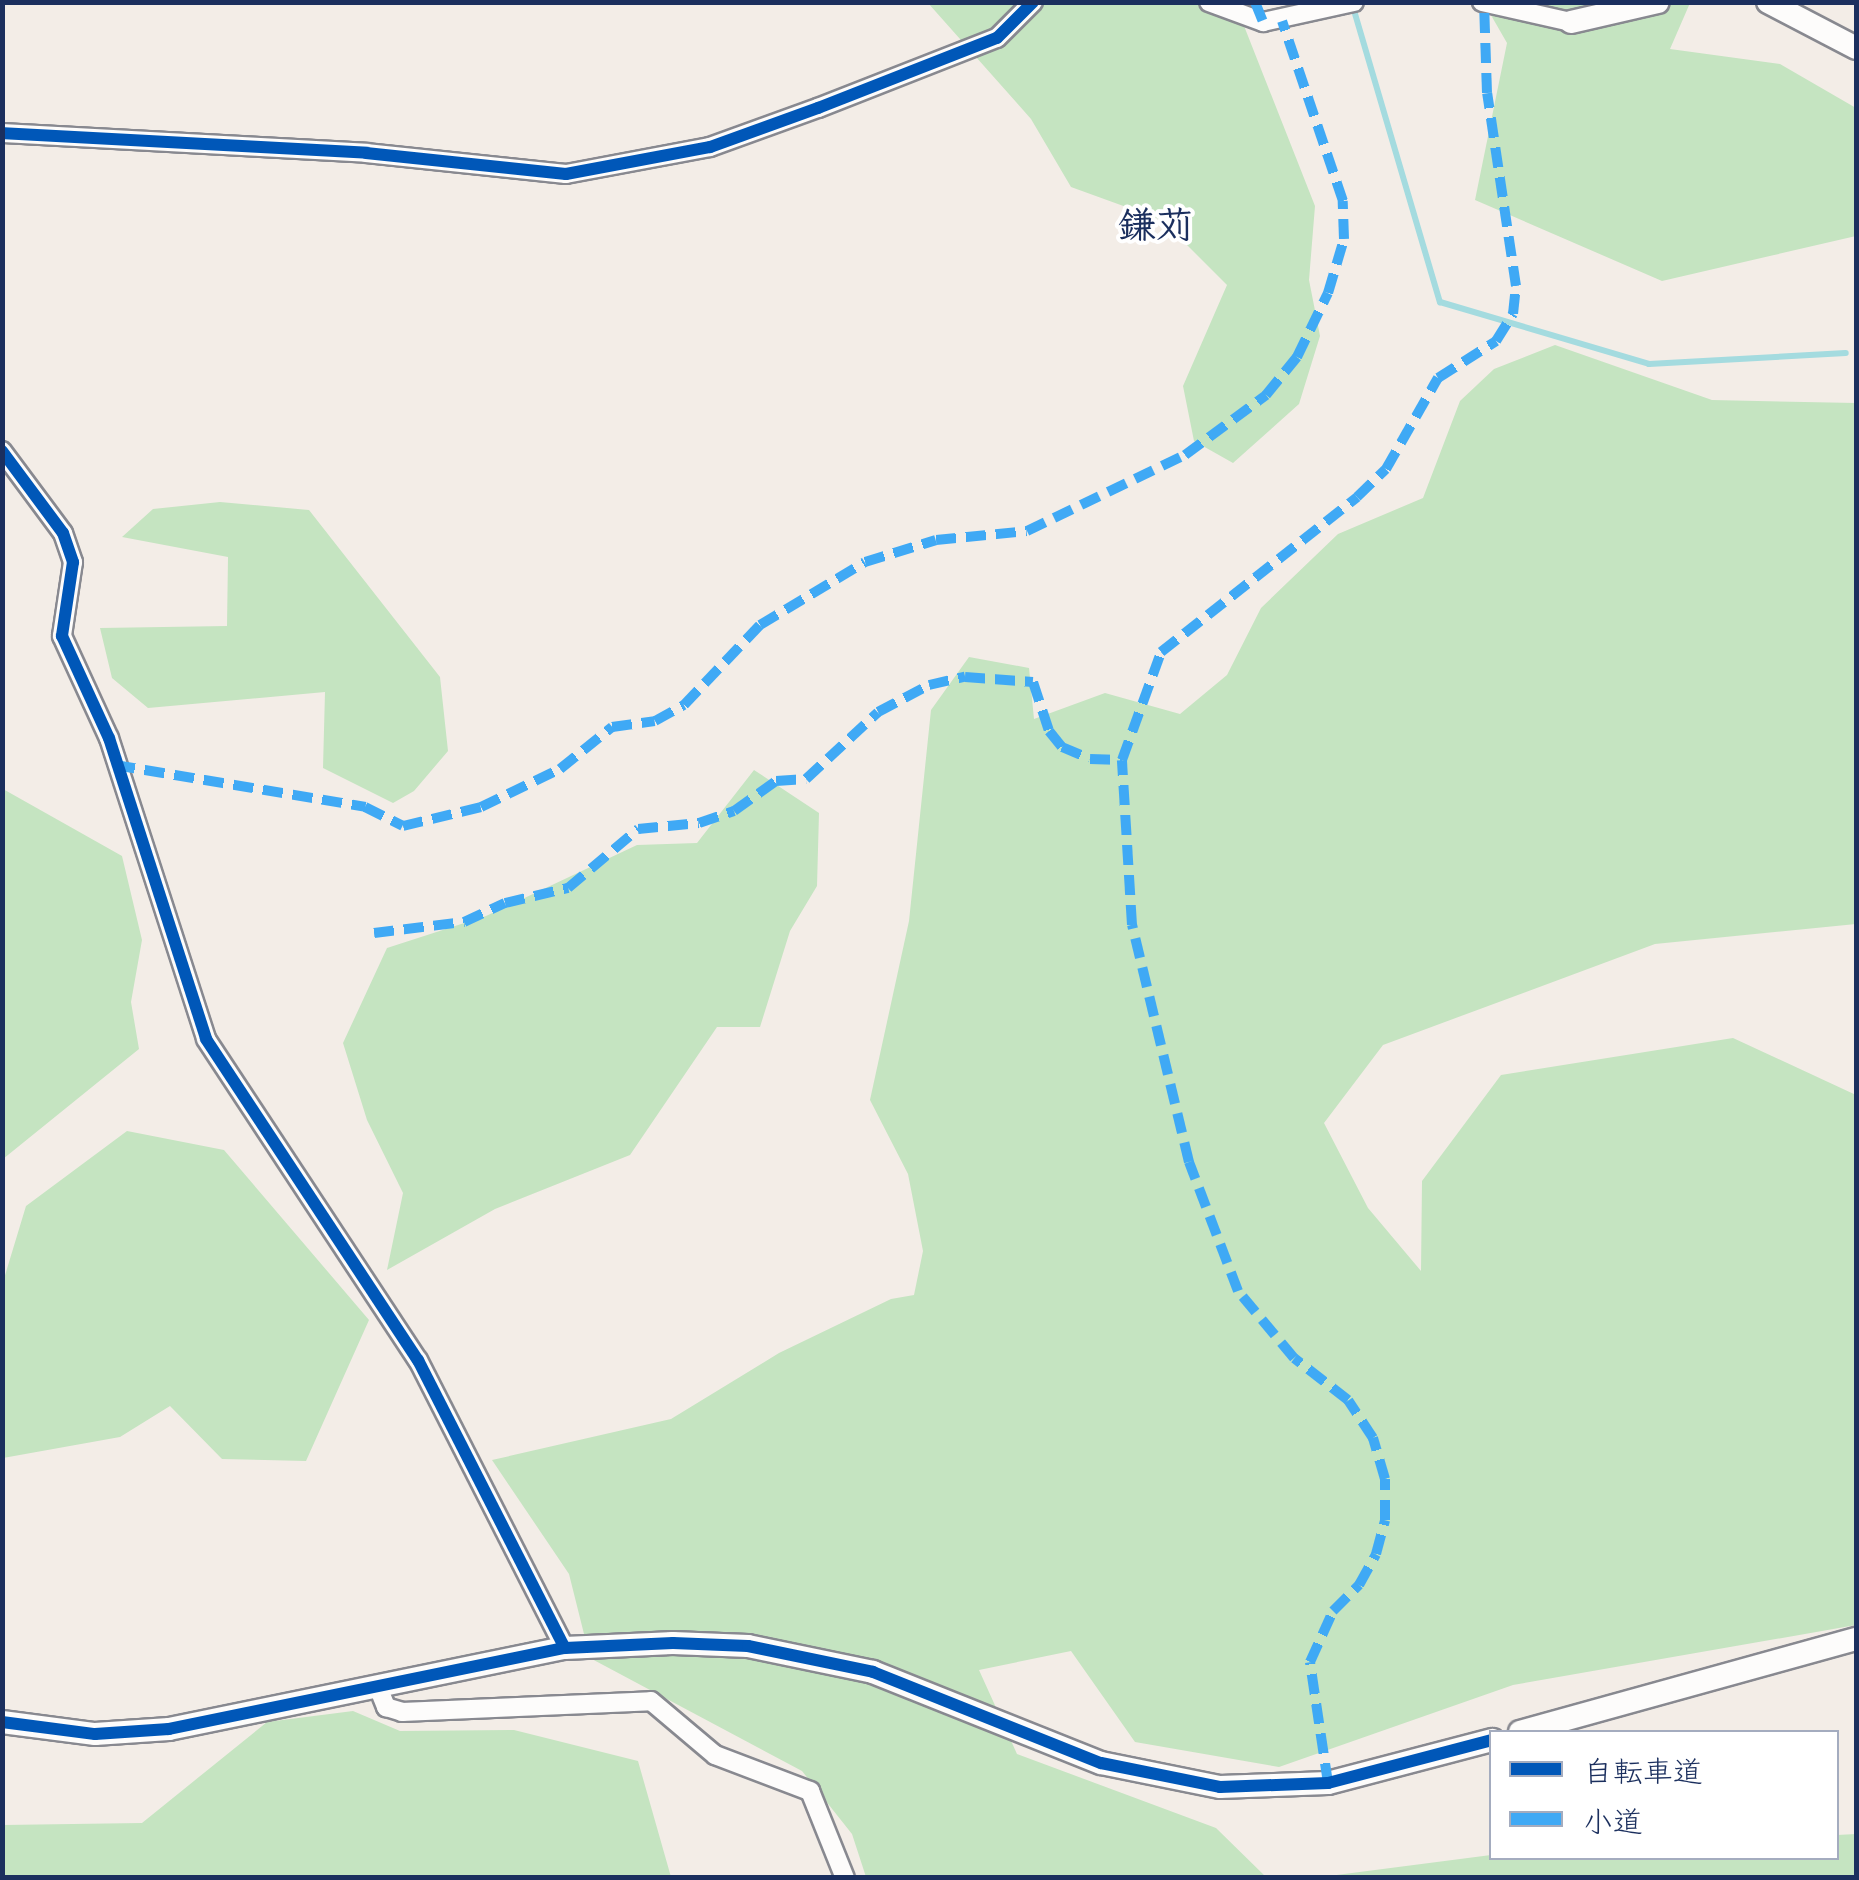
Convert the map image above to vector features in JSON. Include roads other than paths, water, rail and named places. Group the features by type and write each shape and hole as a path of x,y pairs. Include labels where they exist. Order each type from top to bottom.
{"street":[{"path":"2,133 366,153 566,174 710,148 997,38 1033,2"},
{"path":"1209,2 1263,22 1354,2"},
{"path":"1482,2 1570,22 1658,2"},
{"path":"1768,2 1856,48"},
{"path":"2,451 63,533 73,562 62,636 109,738 206,1039 418,1360 564,1648"},
{"path":"1527,1730 1856,1639"},
{"path":"2,1722 94,1734 170,1729 564,1648 674,1643 811,1657 938,1695 1101,1763 1220,1787 1328,1783 1489,1741"},
{"path":"378,1687 386,1707 402,1712 651,1701 714,1755 810,1791 845,1878"}],"waterway":[{"path":"1353,7 1440,302 1649,364 1846,353"}],"district":[{"name":"鎌苅","path":"1156,227"}]}
